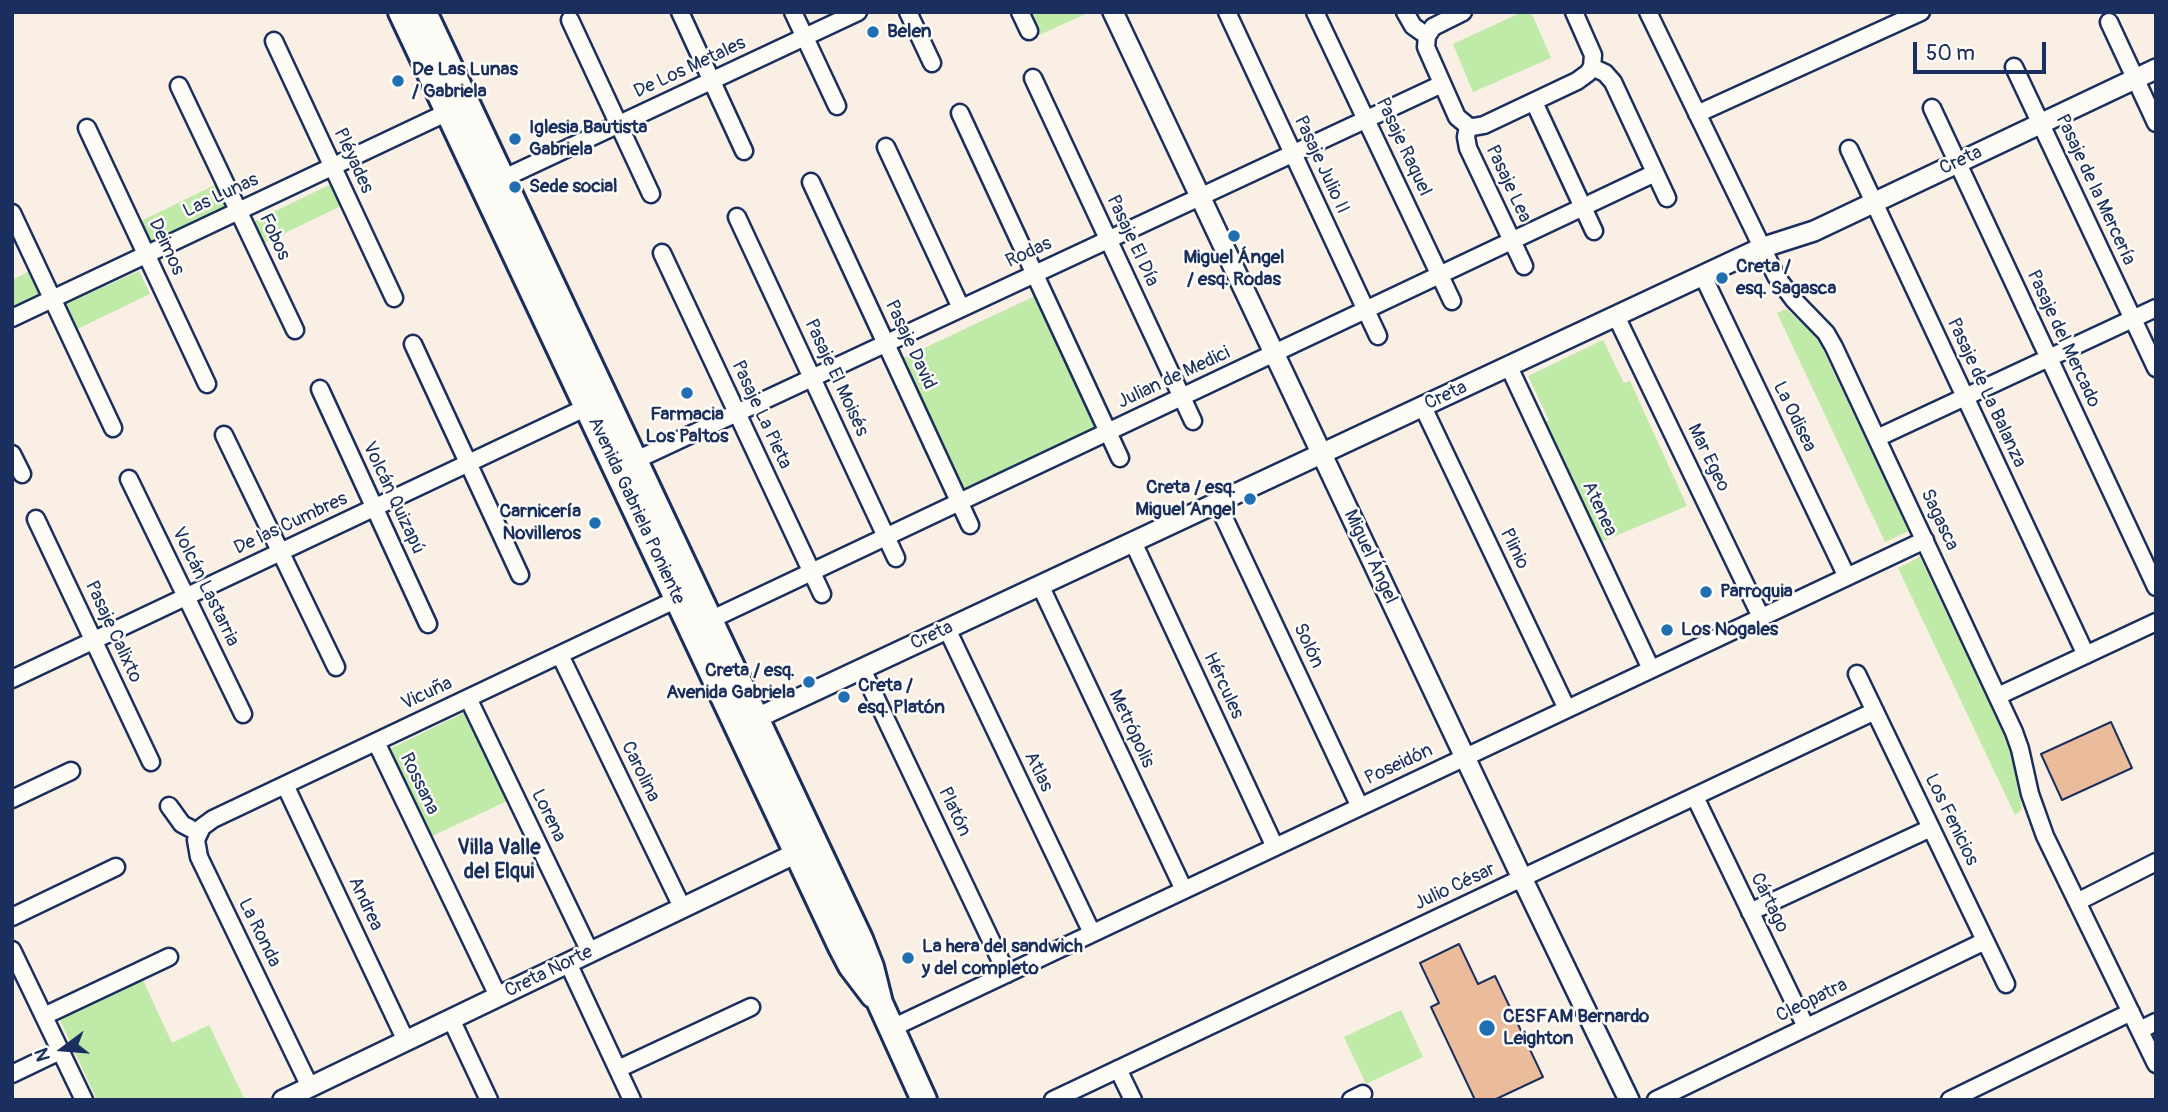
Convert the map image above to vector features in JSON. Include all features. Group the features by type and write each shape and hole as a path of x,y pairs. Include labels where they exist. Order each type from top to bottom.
{"main road":[{"name":"Avenida Gabriela Poniente","path":"401,12 677,599 747,723 805,848 851,966 880,1003 924,1100"},
{"name":"Avenida Gabriela Poniente","path":"424,12 710,620 747,723"}],"street":[{"path":"680,12 744,151"},
{"path":"793,12 837,106"},
{"name":"De Los Metales","path":"502,179 858,12"},
{"path":"908,12 932,63"},
{"path":"1020,12 1029,31"},
{"name":"Miguel Ángel","path":"1113,12 1629,1100"},
{"name":"Pasaje Julio II","path":"1227,12 1378,336"},
{"name":"Pasaje Raquel","path":"1315,12 1452,301"},
{"name":"Pasaje Lea","path":"1405,12 1412,26 1427,36 1426,47 1457,117 1468,126 1468,148 1524,266"},
{"path":"1427,36 1433,27 1463,12"},
{"path":"1468,126 1484,125 1584,78 1592,67 1593,55 1574,12"},
{"name":"Sagasca","path":"1648,12 1783,288 1826,333 1877,438 1998,695 2020,749 2036,815 2156,1064"},
{"path":"1697,114 1921,12"},
{"path":"570,20 651,194"},
{"path":"2109,22 2156,123"},
{"name":"Pléyades","path":"274,41 394,298"},
{"path":"1592,67 1605,72 1613,82 1667,198"},
{"name":"Pasaje de la Mercería","path":"2014,67 2156,368"},
{"name":"Creta","path":"747,723 1762,248 1814,231 2156,69"},
{"name":"Pasaje El Día","path":"1033,78 1194,421"},
{"name":"Rodas","path":"634,461 1442,84"},
{"name":"Fobos","path":"180,86 295,330"},
{"path":"1534,102 1594,231"},
{"name":"Pasaje del Mercado","path":"1932,108 2156,587"},
{"name":"Las Lunas","path":"12,318 448,112"},
{"path":"960,113 1120,458"},
{"name":"Deimos","path":"87,128 207,384"},
{"path":"886,147 961,308"},
{"name":"Pasaje de La Balanza","path":"1849,149 2085,655"},
{"name":"Julian de Medici","path":"710,620 1655,173"},
{"name":"Pasaje David","path":"811,182 970,525"},
{"path":"12,213 113,428"},
{"name":"Pasaje El Moisés","path":"737,217 896,558"},
{"name":"Pasaje La Pieta","path":"662,253 822,594"},
{"name":"La Odisea","path":"1703,276 1847,577"},
{"path":"1877,438 2156,308"},
{"name":"Mar Egeo","path":"1616,316 1761,617"},
{"path":"413,344 520,575"},
{"name":"Atenea","path":"1509,366 1651,669"},
{"name":"Volcán Quizapú","path":"320,388 428,624"},
{"name":"De las Cumbres","path":"12,678 587,407"},
{"name":"Plinio","path":"1423,407 1567,709"},
{"path":"224,435 336,667"},
{"path":"12,454 22,474"},
{"name":"Volcán Lastarria","path":"129,478 243,714"},
{"name":"Solón","path":"1217,503 1360,807"},
{"name":"Pasaje Calixto","path":"36,519 151,762"},
{"name":"Poseidón","path":"892,1028 1925,540"},
{"name":"Hércules","path":"1133,542 1275,847"},
{"name":"Metrópolis","path":"1040,585 1184,890"},
{"name":"Vicuña","path":"198,833 207,822 677,599"},
{"path":"1998,695 2156,622"},
{"name":"Atlas","path":"947,629 1093,933"},
{"name":"Carolina","path":"560,655 682,908"},
{"name":"Platón","path":"862,669 1006,974"},
{"name":"Los Fenicios","path":"1857,674 2006,984"},
{"name":"Lorena","path":"468,698 590,952"},
{"name":"Julio César","path":"1052,1100 1875,711"},
{"name":"Rossana","path":"376,742 498,996"},
{"path":"12,799 71,771"},
{"name":"Andrea","path":"285,785 406,1041"},
{"name":"Cártago","path":"1695,797 1806,1027"},
{"path":"169,806 182,824 198,833"},
{"path":"1750,912 1931,828"},
{"name":"La Ronda","path":"198,833 196,841 199,857 310,1087"},
{"name":"Creta Norte","path":"283,1100 805,848"},
{"path":"2077,902 2156,862"},
{"path":"12,917 116,867"},
{"name":"Cleopatra","path":"1656,1100 1985,941"},
{"path":"12,950 84,1100"},
{"path":"44,1016 169,957"},
{"path":"568,962 632,1100"},
{"path":"618,1069 751,1007"},
{"path":"1950,1100 2131,1012"},
{"path":"451,1019 489,1100"},
{"path":"2140,1030 2156,1022"},
{"path":"12,1074 60,1051"},
{"path":"1118,1069 1133,1100"}],"green space":[{"path":"1030,12 1088,12 1088,13 1039,35"},
{"path":"1522,12 1531,12 1551,58 1473,92 1453,44"},
{"path":"219,183 228,206 149,244 139,222"},
{"path":"331,184 341,206 264,243 253,222"},
{"path":"139,271 150,294 73,331 61,306"},
{"path":"28,272 44,300 12,315 12,280"},
{"path":"1037,295 1101,427 962,491 901,359"},
{"path":"1786,309 1817,337 1909,531 1885,542 1777,313"},
{"path":"1603,340 1624,383 1630,381 1687,506 1596,544 1542,423 1549,420 1528,376"},
{"path":"1920,557 2010,746 2022,809 2015,815 1898,568"},
{"path":"465,712 507,801 428,838 388,750"},
{"path":"142,978 172,1043 209,1025 244,1098 97,1100 59,1018"},
{"path":"1401,1010 1423,1057 1366,1084 1344,1037"}],"building":[{"path":"2111,722 2132,768 2062,800 2041,754"},
{"path":"1459,944 1478,984 1495,976 1543,1077 1494,1100 1475,1100 1431,1007 1439,1003 1420,963"}],"place":[{"name":"Belen","path":"873,32"},
{"name":"De Las Lunas / Gabriela","path":"398,81"},
{"name":"Iglesia Bautista Gabriela","path":"515,139"},
{"name":"Sede social","path":"515,187"},
{"name":"Miguel Ángel / esq. Rodas","path":"1234,236"},
{"name":"Creta / esq. Sagasca","path":"1722,278"},
{"name":"Farmacia Los Paltos","path":"687,393"},
{"name":"Creta / esq. Miguel Angel","path":"1250,499"},
{"name":"Carnicería Novilleros","path":"595,523"},
{"name":"Parroquia","path":"1706,592"},
{"name":"Los Nogales","path":"1667,630"},
{"name":"Creta / esq. Avenida Gabriela","path":"809,682"},
{"name":"Creta / esq. Platón","path":"844,697"},
{"name":"La hera del sandwich y del completo","path":"908,958"},
{"name":"CESFAM Bernardo Leighton","path":"1487,1028"}],"district":[{"name":"Villa Valle del Elqui","path":"499,861"}]}
